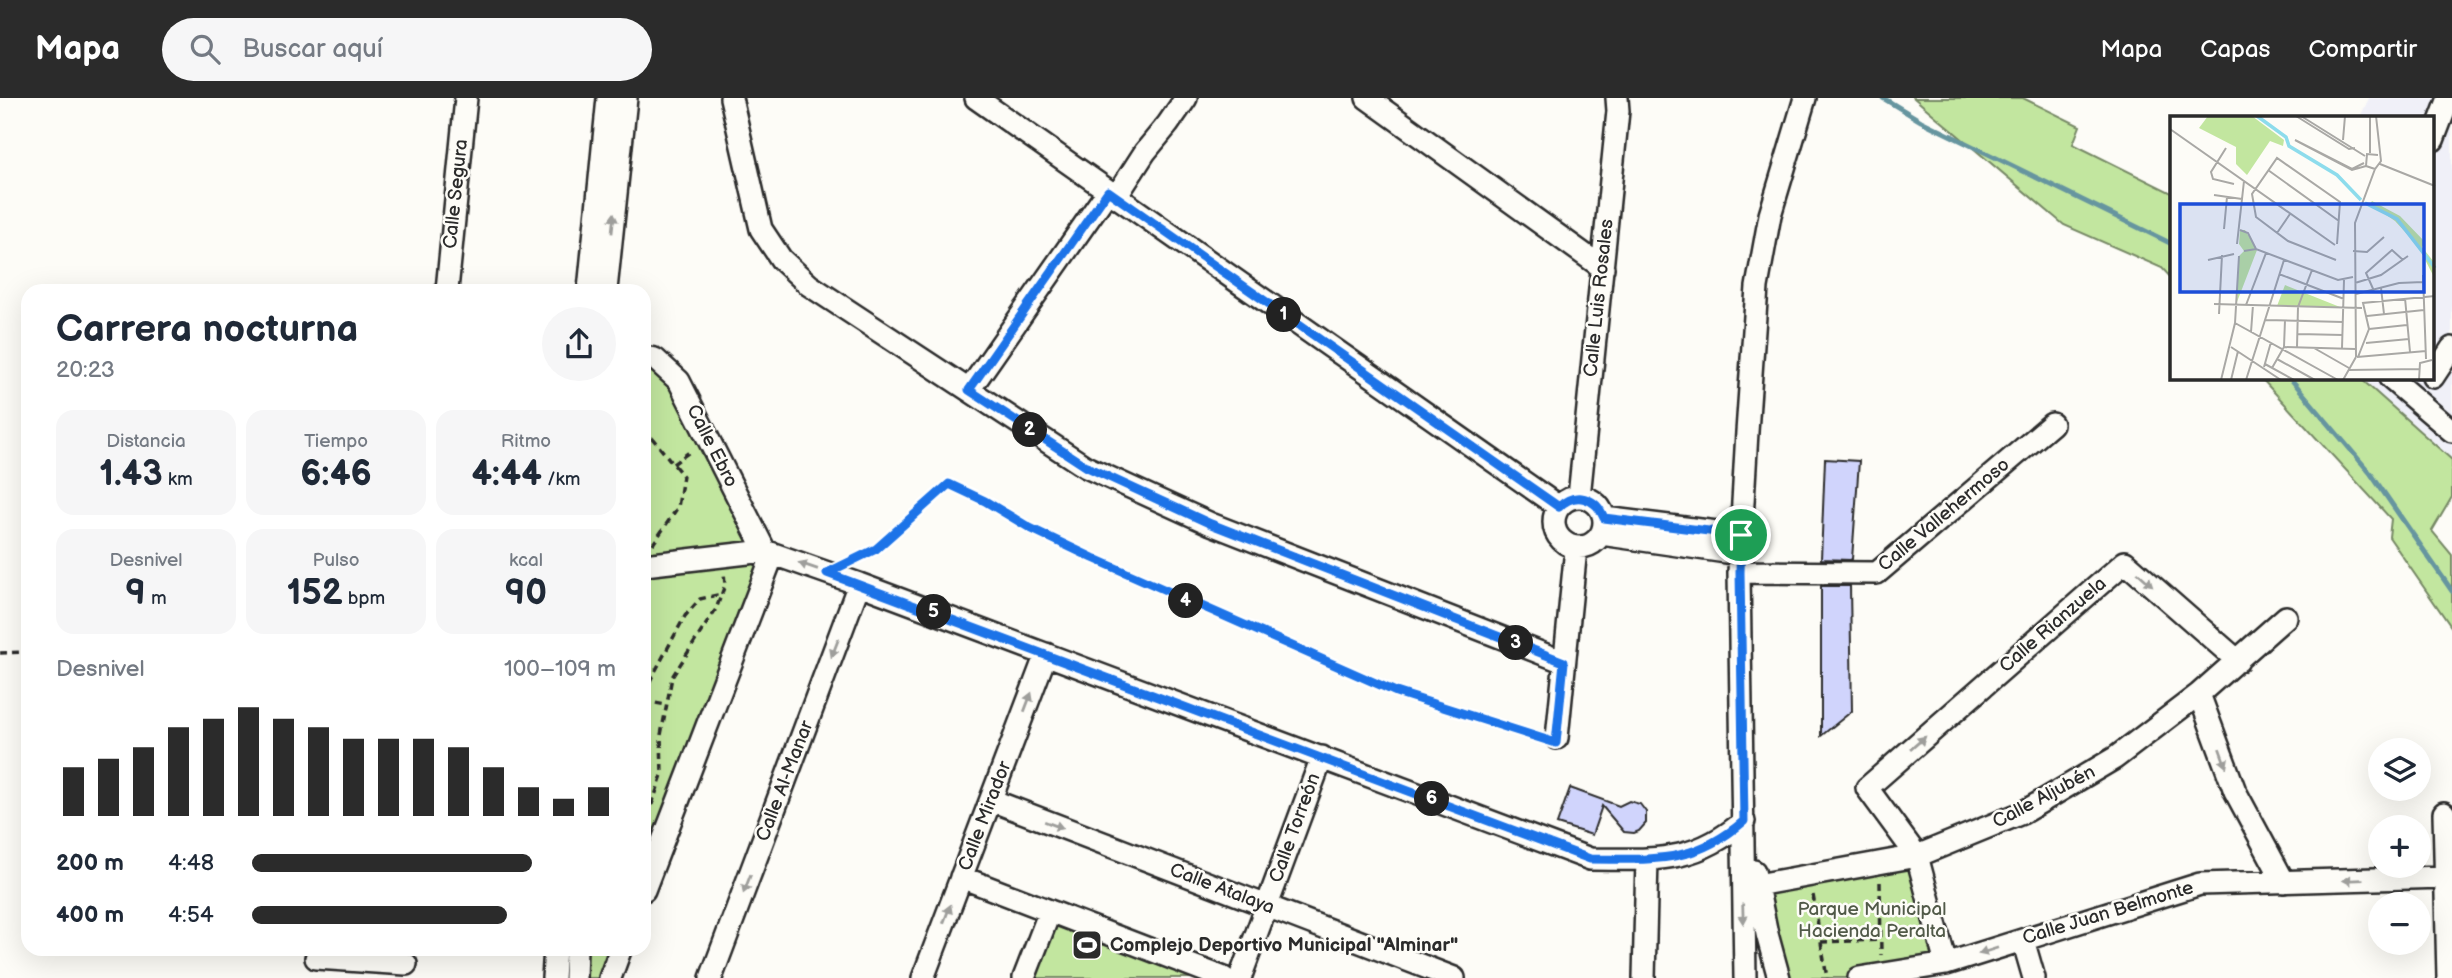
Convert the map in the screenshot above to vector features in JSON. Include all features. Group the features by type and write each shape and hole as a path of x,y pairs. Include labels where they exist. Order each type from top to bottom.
{"street":[{"name":"Calle Segura","path":"448,284 466,98"},
{"path":"590,284 608,98"},
{"path":"607,284 626,98"},
{"path":"731,98 761,229 781,259 809,285 1087,467 1211,524 1564,662"},
{"path":"975,98 1559,507"},
{"path":"969,390 1112,194 1186,98"},
{"path":"1367,98 1603,268"},
{"name":"Calle Luis Rosales","path":"1578,497 1603,268 1617,98"},
{"path":"1745,978 1740,554 1757,287 1770,215 1805,98"},
{"path":"2434,137 2449,98"},
{"path":"2434,374 2452,348"},
{"name":"Calle Ebro","path":"651,359 655,359 680,381 769,553"},
{"path":"2392,380 2452,431"},
{"path":"2417,401 2430,380"},
{"name":"Calle Vallehermoso","path":"1602,526 1740,554 1877,573 2052,424"},
{"path":"1578,497 1595,503 1602,526 1591,545 1576,548 1562,542 1554,529 1555,514 1559,507 1571,498 1578,497"},
{"path":"1557,738 1576,548"},
{"path":"651,556 769,553 859,584 1590,859 1647,859 1683,855 1707,848 1744,821"},
{"path":"651,871 769,553"},
{"name":"Calle Rianzuela","path":"1917,856 1867,788 2125,562 2238,661"},
{"name":"Calle Al-Manar","path":"711,978 859,584"},
{"name":"Calle Aljubén","path":"1757,885 1917,856 2022,813 2115,758 2199,694 2286,617"},
{"name":"Calle Mirador","path":"923,978 1046,654"},
{"path":"2199,694 2235,791 2284,882"},
{"name":"Calle Torreón","path":"1240,978 1322,757"},
{"name":"Calle Atalaya","path":"991,800 1454,978"},
{"path":"2444,813 2448,978"},
{"path":"1744,821 1779,978"},
{"path":"1917,856 1947,964"},
{"path":"1644,978 1647,859"},
{"path":"961,877 1224,978"},
{"name":"Calle Juan Belmonte","path":"1859,978 1947,964 2200,884 2445,877"},
{"path":"1024,978 1050,911"},
{"path":"2022,940 2034,978"},
{"path":"553,978 554,956"},
{"path":"575,978 576,956"},
{"path":"610,978 618,956"},
{"path":"316,958 406,963"}],"path":[{"path":"651,437 682,476 678,507 651,550"},
{"path":"673,464 708,439"},
{"path":"827,573 876,549 949,484 985,501 1030,528 1093,558 1396,692 1556,743 1557,738"},
{"path":"651,807 662,775 661,735 672,677 722,594 725,585 723,556"},
{"path":"651,679 685,616 701,599 722,594"},
{"path":"0,653 21,652"},
{"path":"651,702 667,705"},
{"path":"1879,863 1881,974"},
{"path":"1810,875 1827,978"},
{"path":"1821,942 1881,940"}],"shaded area":[{"path":"2369,98 2452,98 2452,460 2362,380 2434,380 2434,116 2360,116"}],"green space":[{"path":"1914,98 2023,98 2080,126 2073,144 2170,192 2170,277 2162,268 2064,225"},
{"path":"651,358 655,359 765,551 651,869"},
{"path":"2263,380 2362,380 2452,460 2452,497 2432,531 2452,555 2452,628 2389,537 2391,519"},
{"name":"Parque Municipal Hacienda Peralta","path":"1917,856 1946,964 1859,978 1779,978 1757,885"},
{"name":"Complejo Deportivo Municipal \"Alminar\"","path":"1050,911 1224,978 1024,978"},
{"path":"576,956 618,956 610,978 575,978"}],"building":[{"path":"1825,459 1859,461 1850,560 1821,559"},
{"path":"1821,586 1850,586 1852,711 1821,736"},
{"path":"1570,788 1619,806 1629,801 1640,804 1646,812 1646,823 1639,831 1624,832 1602,806 1592,835 1557,824"}],"waterway":[{"path":"1883,98 1921,121 2170,243"},
{"path":"2292,380 2371,474 2452,591"}],"place":[{"name":"Complejo Deportivo Municipal \"Alminar\"","path":"1087,945"}],"route":[{"path":"1108,191 1559,507 1571,498 1578,497 1595,503 1604,518 1741,535 1744,821 1707,848 1683,855 1647,859 1590,859 827,573 876,549 949,484 985,501 1030,528 1093,558 1396,692 1556,743 1564,662 1211,524 1087,467 969,390 1108,191"}]}
